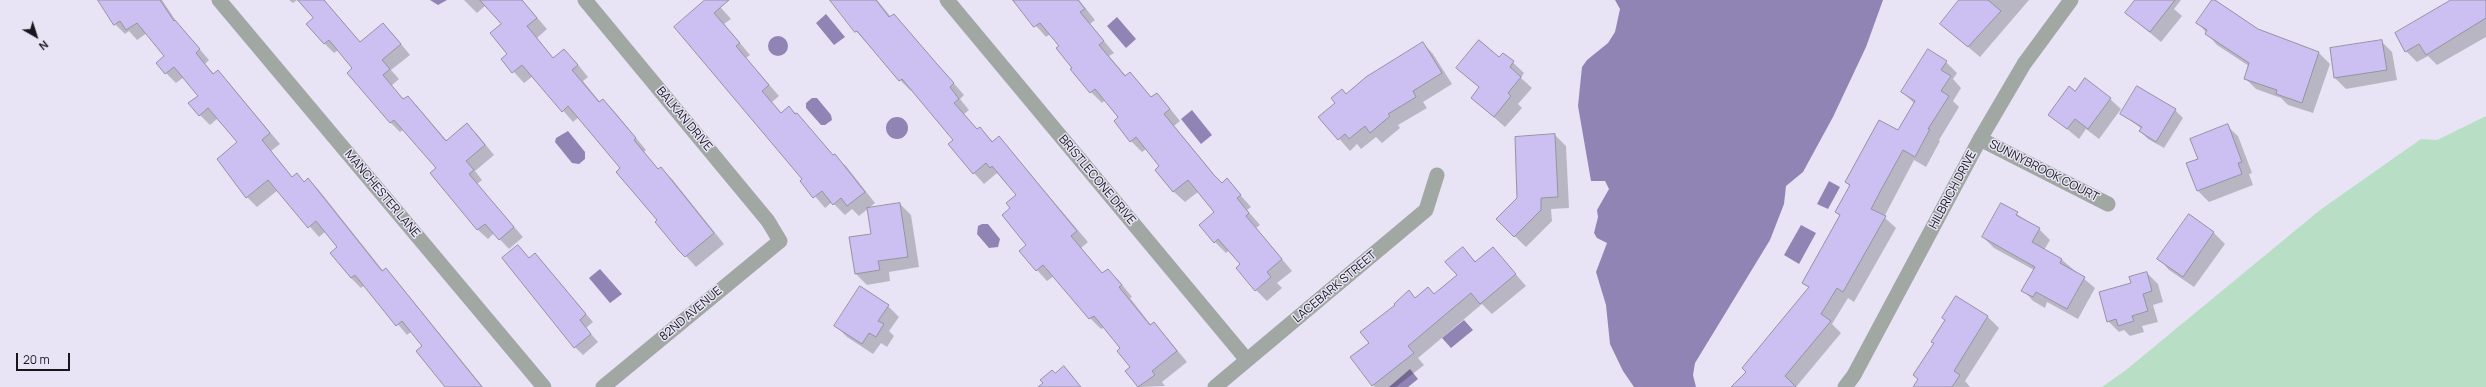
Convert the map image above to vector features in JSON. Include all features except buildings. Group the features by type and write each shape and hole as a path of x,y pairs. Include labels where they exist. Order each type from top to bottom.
{"street":[{"name":"MANCHESTER LANE","path":"219,0 544,387"},
{"name":"BALKAN DRIVE","path":"585,0 768,221 780,241"},
{"name":"BRISTLECONE DRIVE","path":"948,0 1247,360"},
{"name":"HILBRICH DRIVE","path":"1844,387 1854,375 1980,139 2024,64 2071,0"},
{"name":"SUNNYBROOK COURT","path":"1980,139 2108,204"},
{"name":"LACEBARK STREET","path":"1215,387 1426,210 1437,175"},
{"name":"82ND AVENUE","path":"603,387 780,241"}],"green space":[{"path":"2486,116 2486,387 2102,387 2126,370 2320,210 2421,139 2437,140"}],"shaded area":[{"path":"430,0 447,0 438,5"},
{"path":"1615,0 1883,0 1866,47 1833,117 1803,172 1786,186 1784,204 1770,240 1695,363 1693,375 1696,387 1634,387 1623,371 1610,344 1606,305 1596,272 1607,243 1597,238 1594,233 1598,217 1597,210 1609,189 1605,181 1591,181 1578,106 1582,67 1587,60 1608,43 1615,32 1620,9"},
{"path":"826,14 845,37 834,45 816,23"},
{"path":"1117,17 1136,39 1126,48 1107,26"},
{"path":"778,36 785,39 788,46 785,53 778,56 771,53 768,46 771,39"},
{"path":"812,98 817,98 831,115 832,120 825,125 821,125 806,108 806,103"},
{"path":"1192,110 1212,135 1201,144 1181,119"},
{"path":"897,117 905,120 908,128 905,136 897,139 889,136 886,128 889,120"},
{"path":"568,131 585,152 585,159 579,164 572,163 555,142 556,138"},
{"path":"1829,181 1840,187 1828,209 1817,204"},
{"path":"988,224 1000,239 998,247 989,248 977,234 978,226"},
{"path":"1801,225 1816,233 1799,264 1784,255"},
{"path":"600,269 622,294 610,303 589,278"},
{"path":"1464,320 1473,330 1451,348 1442,338"},
{"path":"1410,369 1418,379 1408,387 1389,387"}]}
